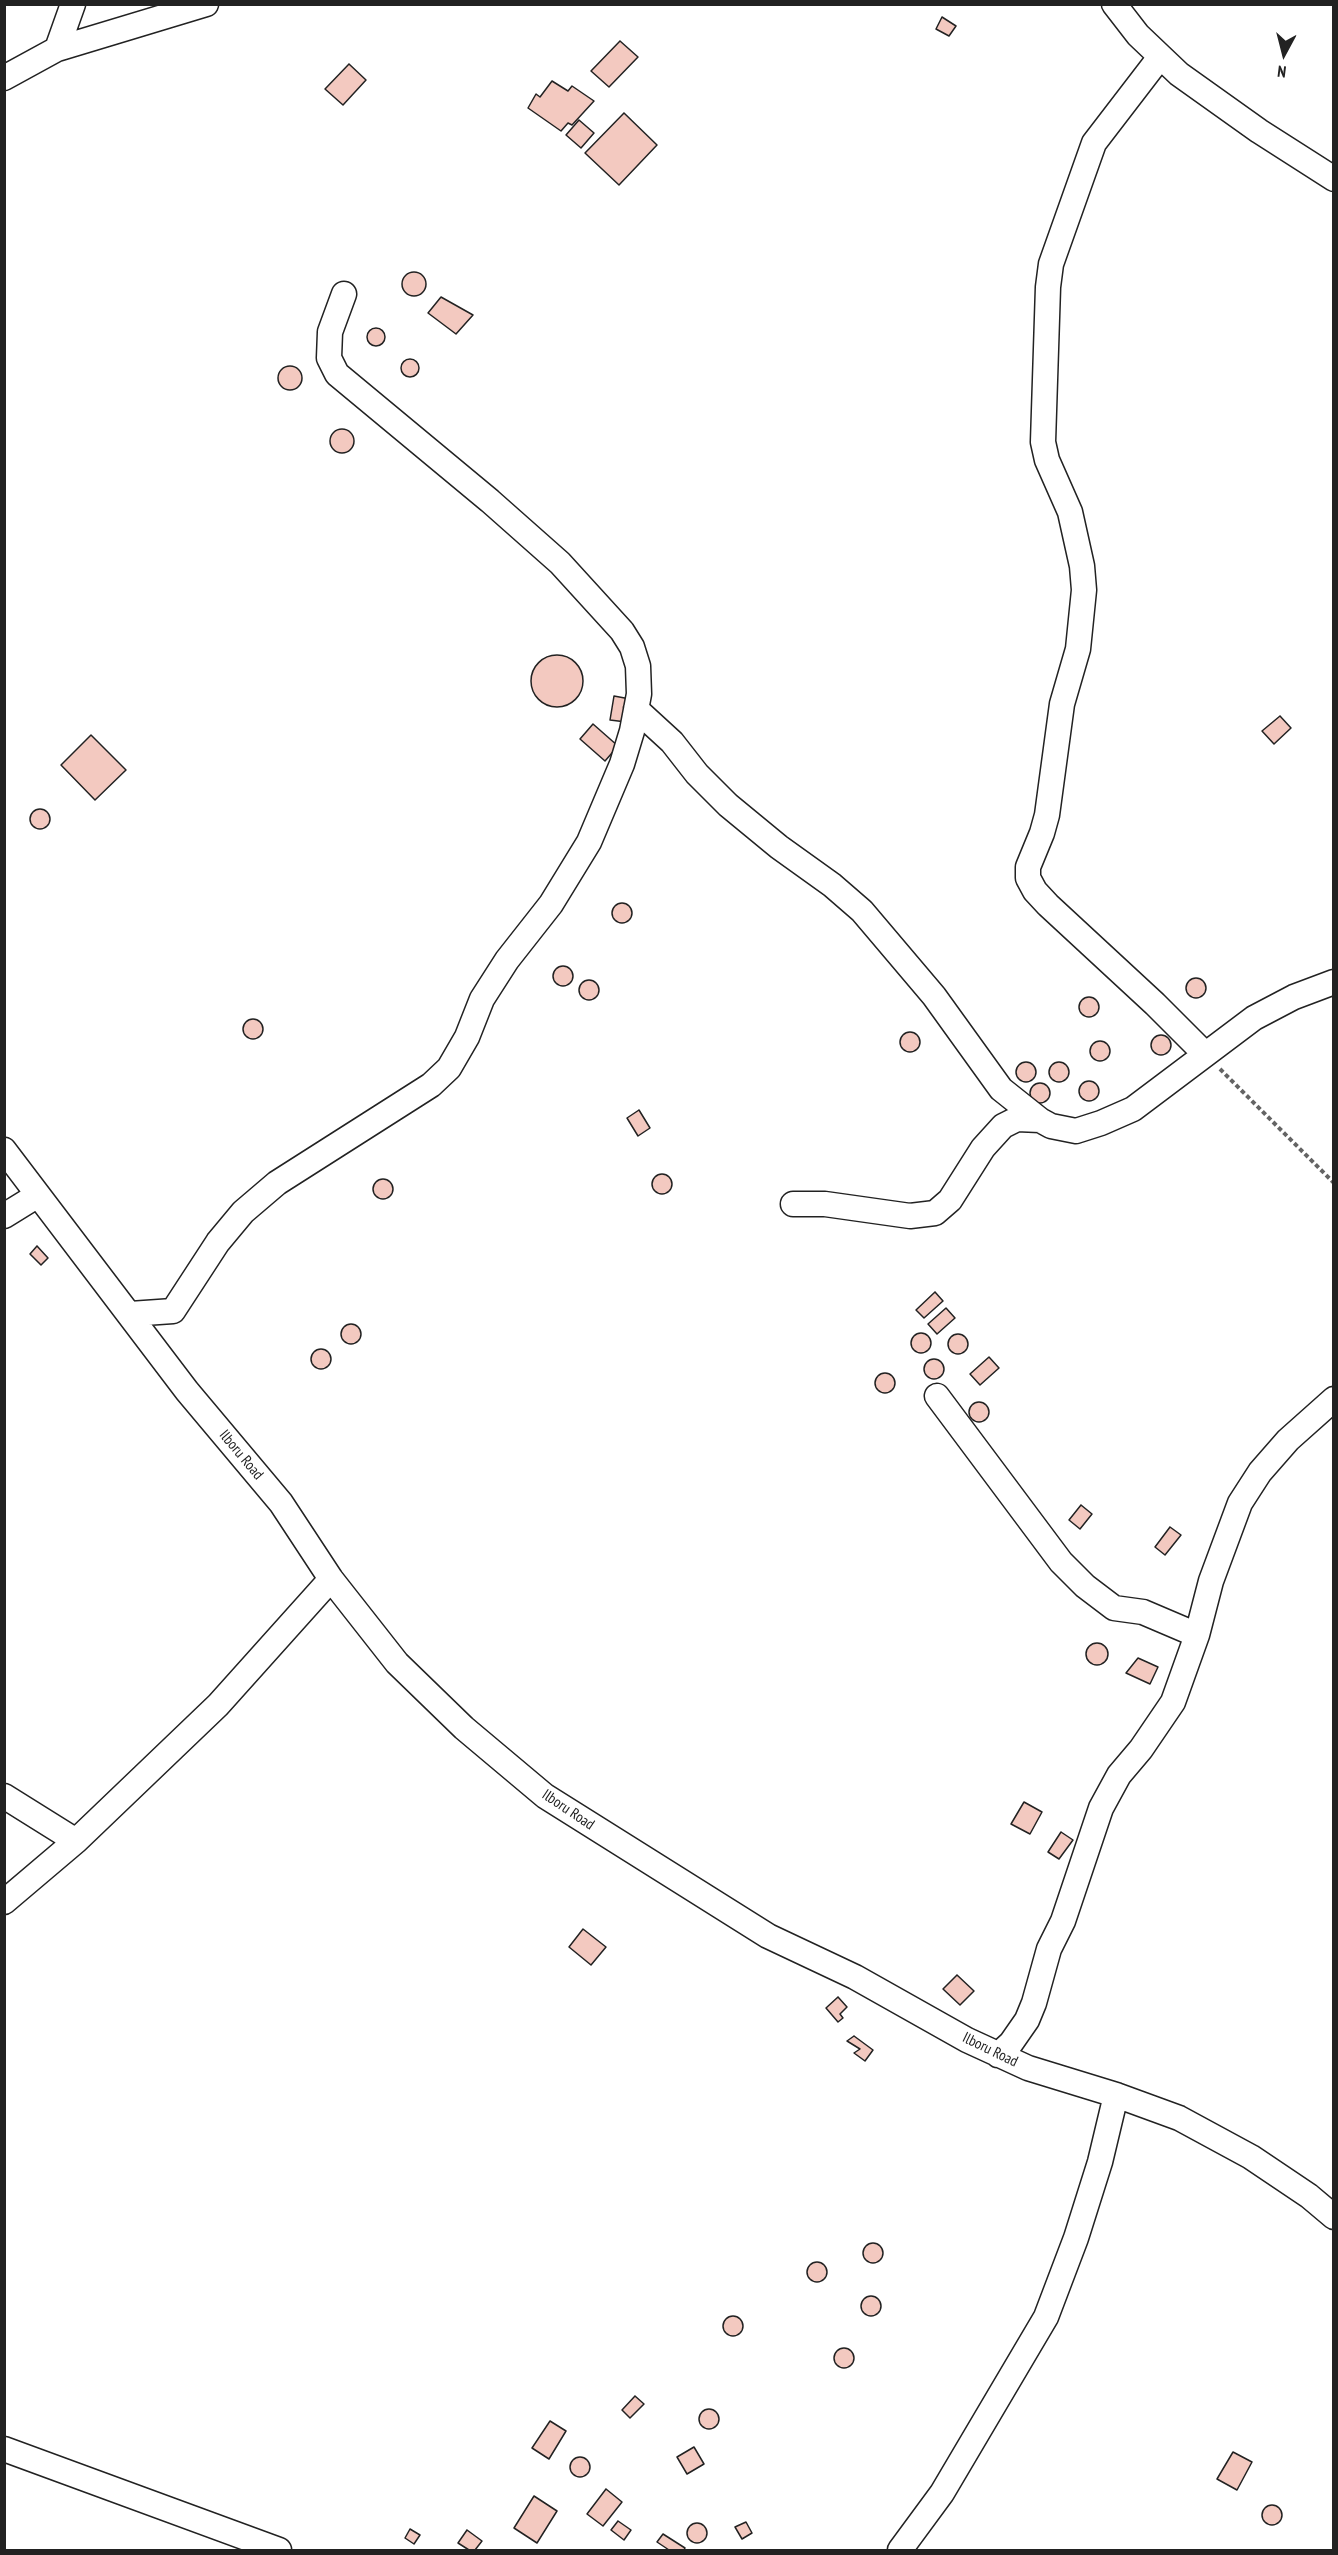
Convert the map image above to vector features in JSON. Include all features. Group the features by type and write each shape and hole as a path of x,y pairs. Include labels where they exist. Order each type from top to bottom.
{"street":[{"path":"57,49 73,4"},
{"path":"4,78 57,49 206,4"},
{"path":"1114,4 1138,35 1160,57 1226,108 1334,179"},
{"path":"1160,57 1094,143 1051,264 1048,287 1043,442 1047,460 1070,512 1082,566 1084,590 1078,649 1062,704 1047,815 1028,867 1028,878 1035,891 1069,926 1155,1004 1204,1054"},
{"path":"130,1314 173,1311 218,1242 243,1212 276,1183 431,1085 449,1068 467,1037 482,999 507,960 551,904 589,842 622,765 636,709 639,693 638,666 632,647 622,631 560,563 337,374 329,358 330,332 344,294"},
{"path":"636,709 672,742 697,774 728,805 779,847 832,885 862,912 934,996 1001,1089 1051,1126 1076,1131 1133,1109 1254,1018 1294,997 1334,982"},
{"path":"793,1204 825,1204 910,1215 935,1213 950,1200 983,1148 1003,1126 1017,1119 1040,1120"},
{"name":"Ilboru Road","path":"4,1150 187,1391 282,1503 331,1579 398,1663 464,1728 545,1796 768,1936 855,1977 998,2055 1057,2079 1116,2095 1179,2118 1251,2157 1309,2196 1334,2217"},
{"path":"4,1216 38,1195"},
{"path":"937,1396 1061,1562 1085,1587 1114,1608 1143,1612 1197,1635"},
{"path":"998,2055 1011,2043 1027,2020 1049,1949 1063,1921 1101,1808 1119,1775 1141,1749 1173,1702 1197,1635 1211,1581 1240,1503 1260,1472 1288,1440 1334,1399"},
{"path":"4,1902 76,1841 218,1705 331,1579"},
{"path":"4,1796 76,1841"},
{"path":"900,2550 942,2493 1046,2317 1080,2227 1100,2162 1116,2095"},
{"path":"4,2449 279,2550"}],"path":[{"path":"1204,1054 1334,1183"}],"building":[{"path":"942,17 956,26 949,36 936,29"},
{"path":"620,41 638,57 609,87 591,71"},
{"path":"349,64 366,80 343,105 325,89"},
{"path":"552,81 568,91 572,86 594,101 572,125 568,123 561,131 528,108 536,94 540,97"},
{"path":"624,113 657,145 619,185 585,153"},
{"path":"579,120 594,133 581,148 566,135"},
{"path":"414,272 423,275 426,284 423,293 414,296 405,293 402,284 405,275"},
{"path":"441,297 473,315 456,334 428,313"},
{"path":"372,328 380,328 385,333 383,344 372,346 367,341 367,333"},
{"path":"406,359 414,359 419,364 417,375 406,377 401,372 401,364"},
{"path":"290,366 295,367 301,373 301,383 295,389 290,390 285,389 279,383 278,378 279,373 285,367"},
{"path":"342,429 351,432 354,441 351,450 342,453 333,450 330,441 333,432"},
{"path":"557,655 571,659 579,667 583,681 579,695 571,703 557,707 543,703 535,695 531,681 535,667 543,659"},
{"path":"614,696 630,699 626,722 610,720"},
{"path":"1280,716 1291,728 1274,744 1262,731"},
{"path":"593,724 618,746 605,761 580,739"},
{"path":"91,735 126,770 95,800 61,765"},
{"path":"40,809 47,812 50,819 47,826 40,829 33,826 30,819 33,812"},
{"path":"622,903 629,906 632,913 629,920 622,923 615,920 612,913 615,906"},
{"path":"563,966 570,969 573,976 570,983 563,986 556,983 553,976 556,969"},
{"path":"1196,978 1203,981 1206,988 1203,995 1196,998 1189,995 1186,988 1189,981"},
{"path":"589,980 596,983 599,990 596,997 589,1000 582,997 579,990 582,983"},
{"path":"1089,997 1096,1000 1099,1007 1096,1014 1089,1017 1082,1014 1079,1007 1082,1000"},
{"path":"253,1019 260,1022 263,1029 260,1036 253,1039 246,1036 243,1029 246,1022"},
{"path":"910,1032 917,1035 920,1042 917,1049 910,1052 903,1049 900,1042 903,1035"},
{"path":"1161,1035 1168,1038 1171,1045 1168,1052 1161,1055 1154,1052 1151,1045 1154,1038"},
{"path":"1100,1041 1107,1044 1110,1051 1107,1058 1100,1061 1093,1058 1090,1051 1093,1044"},
{"path":"1026,1062 1033,1065 1036,1072 1033,1079 1026,1082 1019,1079 1016,1072 1019,1065"},
{"path":"1059,1062 1066,1065 1069,1072 1066,1079 1059,1082 1052,1079 1049,1072 1052,1065"},
{"path":"1089,1081 1096,1084 1099,1091 1096,1098 1089,1101 1082,1098 1079,1091 1082,1084"},
{"path":"1040,1083 1047,1086 1050,1093 1047,1100 1040,1103 1033,1100 1030,1093 1033,1086"},
{"path":"639,1110 650,1128 638,1136 627,1118"},
{"path":"662,1174 669,1177 672,1184 669,1191 662,1194 655,1191 652,1184 655,1177"},
{"path":"383,1179 390,1182 393,1189 390,1196 383,1199 376,1196 373,1189 376,1182"},
{"path":"37,1246 48,1258 41,1265 30,1254"},
{"path":"935,1292 943,1301 924,1318 916,1310"},
{"path":"946,1308 955,1318 937,1334 928,1324"},
{"path":"351,1324 358,1327 361,1334 358,1341 351,1344 344,1341 341,1334 344,1327"},
{"path":"921,1333 928,1336 931,1343 928,1350 921,1353 914,1350 911,1343 914,1336"},
{"path":"958,1334 965,1337 968,1344 965,1351 958,1354 951,1351 948,1344 951,1337"},
{"path":"321,1349 328,1352 331,1359 328,1366 321,1369 314,1366 311,1359 314,1352"},
{"path":"989,1357 999,1368 980,1385 970,1374"},
{"path":"934,1359 941,1362 944,1369 941,1376 934,1379 927,1376 924,1369 927,1362"},
{"path":"885,1373 892,1376 895,1383 892,1390 885,1393 878,1390 875,1383 878,1376"},
{"path":"979,1402 986,1405 989,1412 986,1419 979,1422 972,1419 969,1412 972,1405"},
{"path":"1081,1505 1092,1514 1080,1529 1069,1520"},
{"path":"1170,1527 1181,1535 1165,1555 1155,1547"},
{"path":"1097,1643 1105,1646 1108,1654 1105,1662 1097,1665 1089,1662 1086,1654 1089,1646"},
{"path":"1138,1658 1158,1667 1150,1684 1126,1673"},
{"path":"1024,1802 1042,1812 1030,1834 1011,1824"},
{"path":"1061,1832 1073,1840 1059,1859 1048,1852"},
{"path":"583,1929 606,1947 591,1965 569,1947"},
{"path":"957,1975 974,1991 960,2005 943,1989"},
{"path":"838,1997 847,2007 840,2014 843,2018 838,2022 826,2008"},
{"path":"854,2036 873,2050 865,2061 854,2053 860,2049 847,2041"},
{"path":"873,2243 880,2246 883,2253 880,2260 873,2263 866,2260 863,2253 866,2246"},
{"path":"817,2262 824,2265 827,2272 824,2279 817,2282 810,2279 807,2272 810,2265"},
{"path":"871,2296 878,2299 881,2306 878,2313 871,2316 864,2313 861,2306 864,2299"},
{"path":"733,2316 740,2319 743,2326 740,2333 733,2336 726,2333 723,2326 726,2319"},
{"path":"844,2348 851,2351 854,2358 851,2365 844,2368 837,2365 834,2358 837,2351"},
{"path":"635,2396 644,2404 630,2418 622,2410"},
{"path":"709,2409 716,2412 719,2419 716,2426 709,2429 702,2426 699,2419 702,2412"},
{"path":"550,2421 566,2431 549,2459 532,2448"},
{"path":"694,2447 704,2464 687,2474 677,2457"},
{"path":"1233,2452 1252,2462 1237,2490 1217,2479"},
{"path":"580,2457 587,2460 590,2467 587,2474 580,2477 573,2474 570,2467 573,2460"},
{"path":"606,2489 622,2502 603,2526 587,2514"},
{"path":"534,2496 557,2511 537,2543 514,2528"},
{"path":"1272,2505 1279,2508 1282,2515 1279,2522 1272,2525 1265,2522 1262,2515 1265,2508"},
{"path":"618,2521 631,2530 624,2540 611,2530"},
{"path":"746,2522 752,2533 742,2539 735,2527"},
{"path":"697,2523 704,2526 707,2533 704,2540 697,2543 690,2540 687,2533 690,2526"},
{"path":"410,2529 420,2535 414,2544 405,2538"},
{"path":"467,2530 482,2541 475,2550 469,2550 458,2543"},
{"path":"663,2534 685,2548 684,2550 669,2550 657,2542"}]}
